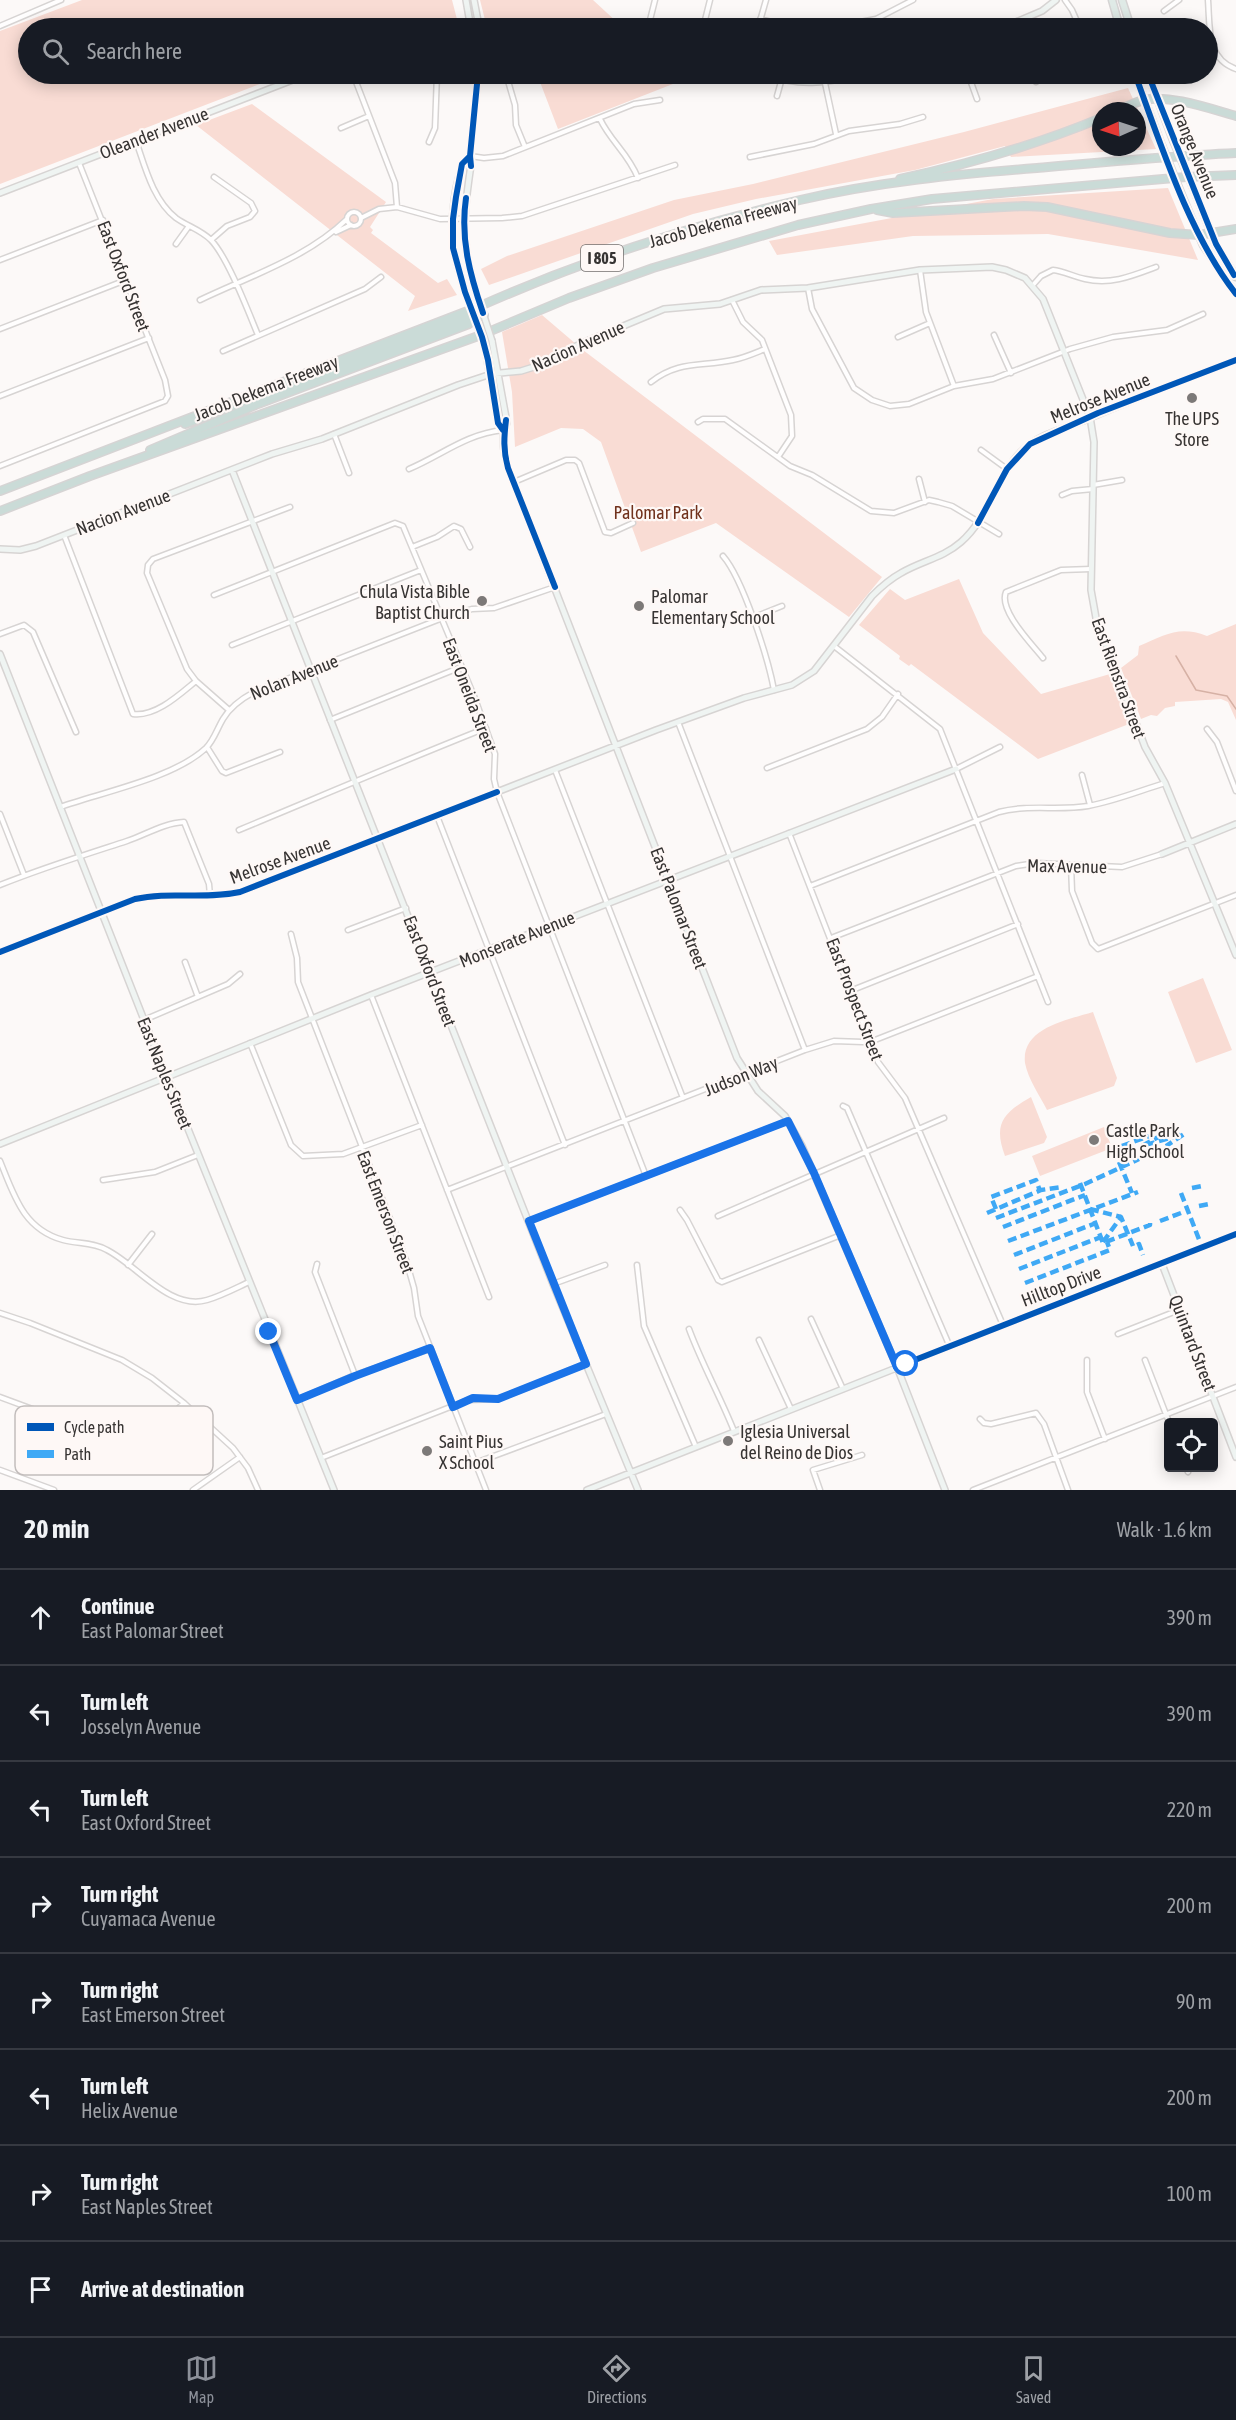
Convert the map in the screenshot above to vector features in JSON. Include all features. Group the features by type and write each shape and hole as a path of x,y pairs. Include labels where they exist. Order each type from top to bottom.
{"highway":[{"path":"1140,102 1158,99 1192,104 1236,116"},
{"path":"837,193 992,157 1092,121"},
{"name":"Jacob Dekema Freeway","path":"0,491 478,307 516,290 646,242 780,205 837,193 998,171 1169,156 1236,153"},
{"name":"Jacob Dekema Freeway","path":"0,511 90,476 361,380 481,335 569,298 652,268 798,225 871,209 977,195 1186,177 1236,175"},
{"path":"871,209 893,213 1024,206 1047,207 1170,233 1199,235 1236,229"},
{"path":"90,476 466,318 474,319 484,315"},
{"path":"0,491 408,343"}],"main road":[{"path":"1112,0 1117,18"},
{"path":"1122,0 1128,18"},
{"name":"Orange Avenue","path":"1139,84 1199,235 1215,264 1236,294"},
{"name":"Orange Avenue","path":"1152,84 1212,234 1236,278"}],"street":[{"path":"0,25 61,0"},
{"path":"466,0 469,18"},
{"path":"474,0 477,18"},
{"path":"650,18 655,0"},
{"path":"706,18 710,0"},
{"path":"760,18 766,0"},
{"path":"878,18 913,0"},
{"path":"1029,18 1056,0"},
{"path":"1065,0 1076,18"},
{"path":"1164,11 1179,0"},
{"path":"1208,0 1209,18"},
{"path":"1218,57 1236,69"},
{"name":"Oleander Avenue","path":"0,193 282,84"},
{"path":"357,84 396,183 397,207"},
{"path":"429,142 435,128 437,84"},
{"name":"East Palomar Street","path":"477,84 471,165 463,219 465,251 492,341 499,373 507,423 503,430 503,450 737,1058 759,1091 778,1108 788,1121 814,1173 897,1367 945,1490"},
{"path":"509,84 515,105 516,125 525,147"},
{"path":"777,96 780,84"},
{"path":"825,84 836,134"},
{"path":"972,84 977,99"},
{"path":"470,156 494,158 634,104 660,100"},
{"path":"341,128 369,116"},
{"path":"750,157 814,144 836,134 900,124 923,117"},
{"path":"600,118 610,137 630,159 638,178"},
{"path":"136,141 160,201 172,214 211,240 235,284 258,335"},
{"name":"East Palomar Street","path":"470,156 462,164 453,219 453,248 465,292 484,342 498,423 503,430"},
{"name":"East Oxford Street","path":"0,466 165,401 168,396 168,390 149,338 79,162"},
{"path":"200,300 306,250 332,233 350,213 397,207 440,219 522,216 675,165"},
{"path":"211,240 227,226 250,217 255,210 251,203 214,177"},
{"path":"357,212 361,218"},
{"path":"332,233 358,224 361,218 371,212"},
{"path":"347,219 351,225"},
{"path":"0,260 103,220"},
{"path":"176,244 189,226"},
{"name":"Nacion Avenue","path":"0,549 20,550 491,374 537,366 580,344 663,309 712,306 761,290 808,288 920,270 992,267 1016,273 1033,285"},
{"path":"1033,285 1041,276 1053,270 1086,280 1108,281 1128,278 1156,267"},
{"path":"920,270 923,298 930,323 954,386"},
{"path":"223,351 365,289 381,277"},
{"path":"0,329 126,280"},
{"name":"East Rienstra Street","path":"1033,285 1048,308 1090,417 1094,442 1091,569 1094,607 1101,634 1144,747 1165,783 1236,955"},
{"path":"808,288 812,309 846,376 861,394 880,404 902,406 954,386 993,379 1113,337 1167,330 1203,314"},
{"path":"732,300 739,316 762,340 793,425 789,442 778,457"},
{"path":"898,337 930,323"},
{"path":"994,335 1011,373"},
{"path":"0,396 149,338"},
{"path":"651,382 668,370 735,360 765,349"},
{"name":"Melrose Avenue","path":"0,952 102,912 153,895 210,897 240,892 678,722 744,698 792,686 808,676 883,585 902,572 951,550 962,542 978,523 1007,468 1030,444 1090,417 1236,360"},
{"path":"698,422 725,419 790,466 812,475 871,511 894,513 925,502 938,502 952,506 999,534"},
{"path":"409,469 433,459 455,443 481,433 503,430"},
{"path":"334,434 349,473"},
{"path":"981,450 1007,468"},
{"path":"514,482 566,460 575,460 579,463 605,532 611,533 633,523"},
{"name":"East Oxford Street","path":"232,470 553,1284 638,1490"},
{"path":"920,479 925,502"},
{"path":"1062,495 1122,480"},
{"path":"229,710 196,681 182,658 147,573 148,565 153,559 290,507"},
{"name":"East Oneida Street","path":"272,571 395,523 404,526 486,728 495,754 497,792 646,1176"},
{"path":"412,547 437,537 453,526 461,530 470,547"},
{"path":"64,535 134,714 147,712 174,699 196,681"},
{"path":"723,556 731,565 766,654 774,690"},
{"path":"1043,658 1007,610 1004,598 1006,592 1061,570 1091,569"},
{"path":"232,645 421,570"},
{"path":"214,595 272,571"},
{"name":"Nolan Avenue","path":"60,807 114,791 186,763 207,747 229,710 254,692 440,618 472,609 494,608 555,587"},
{"path":"752,618 782,606"},
{"path":"0,634 24,625 33,632 76,732"},
{"path":"834,646 940,729 1048,1002"},
{"name":"East Naples Street","path":"0,654 167,1078 334,1490"},
{"path":"330,720 461,667"},
{"path":"0,677 8,674"},
{"path":"767,768 867,729 882,717 898,694"},
{"path":"678,722 805,1050"},
{"path":"239,830 293,810 356,780 486,728"},
{"path":"1207,729 1217,742 1236,791"},
{"path":"207,747 222,771 226,773 280,752"},
{"name":"Monserate Avenue","path":"0,1144 167,1078 250,1042 956,769 1000,747"},
{"path":"555,770 683,1098"},
{"path":"1082,774 1090,805"},
{"path":"810,886 999,812 1021,808 1070,808 1090,805 1121,799 1165,783"},
{"path":"0,814 24,875"},
{"path":"437,816 565,1145"},
{"path":"0,885 80,855 184,822 209,884 210,897"},
{"name":"Max Avenue","path":"831,938 1025,864 1122,867 1162,854 1236,824"},
{"name":"East Prospect Street","path":"789,833 869,1041 883,1070 905,1098 1003,1325"},
{"path":"1071,865 1072,891 1092,943 1098,949 1236,895"},
{"path":"348,930 406,908"},
{"path":"850,991 1018,924"},
{"name":"East Emerson Street","path":"291,934 297,958 298,982 410,1272 418,1316 486,1490"},
{"path":"185,962 198,997"},
{"path":"144,1020 228,984 240,974"},
{"name":"Judson Way","path":"447,1190 805,1050 834,1041 869,1041 1038,976"},
{"path":"371,995 489,1297"},
{"path":"250,1042 285,1132 298,1153 310,1156 343,1154 422,1125"},
{"path":"843,1106 848,1108 950,1347"},
{"path":"718,1216 944,1118"},
{"path":"529,1221 788,1121"},
{"path":"103,1180 155,1172 198,1155"},
{"path":"0,1161 18,1205 37,1228 64,1240 95,1244 113,1253 176,1299 205,1300 249,1282"},
{"path":"680,1210 718,1280 722,1282 841,1235"},
{"path":"128,1265 152,1234"},
{"name":"Hilltop Drive","path":"587,1490 1236,1234"},
{"path":"317,1264 315,1272 355,1376"},
{"name":"Quintard Street","path":"1162,1264 1236,1457"},
{"path":"553,1284 605,1265"},
{"path":"637,1265 644,1326 696,1447"},
{"path":"1118,1334 1179,1310"},
{"path":"0,1313 122,1360 152,1377 187,1406"},
{"path":"811,1318 843,1389"},
{"path":"689,1329 703,1366 722,1401 734,1431"},
{"path":"759,1340 791,1409"},
{"path":"297,1400 430,1348"},
{"path":"1087,1360 1087,1392 1105,1438"},
{"path":"1145,1360 1168,1418"},
{"path":"321,1458 473,1398 498,1399 586,1364"},
{"path":"973,1490 1236,1387"},
{"path":"0,1396 26,1406"},
{"path":"181,1406 184,1403"},
{"path":"475,1463 607,1413"},
{"path":"980,1419 984,1423 991,1424 1036,1413 1044,1424 1068,1490"},
{"path":"213,1431 240,1457 258,1490"},
{"path":"820,1490 813,1470 862,1455"},
{"path":"193,1490 240,1457"},
{"path":"0,1470 54,1490"}],"green space":[{"path":"82,0 452,0 457,18 34,18"},
{"path":"480,0 593,0 612,18 484,18"},
{"path":"18,24 18,84 260,84 0,184 0,31"},
{"path":"541,84 673,84 558,129"},
{"path":"1128,88 1134,102 1092,102 1092,153 1011,157 1005,146 915,170 756,199 693,214 489,285 481,269 507,256 674,200 753,184 964,132"},
{"path":"252,104 386,202 370,227 373,230 371,233 438,283 447,279 457,295 408,311 415,296 196,125"},
{"path":"1146,127 1156,149 1146,150"},
{"path":"1168,188 1198,260 1048,234 913,236 777,255 769,241 993,199"},
{"name":"Palomar Park","path":"542,315 583,350 882,577 849,617 716,523 641,552 601,442 583,429 561,428 515,447 512,392 502,332"},
{"path":"959,579 983,633 1041,694 1110,674 1129,724 1038,759 911,664 909,666 899,659 900,656 859,625 890,589 905,600"},
{"path":"1236,624 1236,720 1228,702 1221,699 1175,702 1175,706 1165,708 1157,716 1151,715 1141,719 1121,668 1138,655 1139,646 1180,631 1207,636"},
{"path":"1203,978 1232,1050 1196,1063 1168,992"},
{"path":"1093,1012 1117,1078 1114,1086 1047,1110 1034,1087 1025,1063 1030,1041 1048,1027"},
{"path":"1031,1097 1047,1137 1044,1143 1005,1156 1000,1136 1003,1120 1013,1108"},
{"path":"1104,1127 1112,1148 1040,1176 1032,1156"}],"waterway":[{"path":"1176,656 1196,690 1227,696 1236,709"}],"marked path":[{"path":"1162,1135 1142,1146 1184,1134 1166,1146"},
{"path":"1116,1154 1114,1149 1149,1136"},
{"path":"996,1218 1085,1184 1139,1159"},
{"path":"1119,1162 1132,1193"},
{"path":"996,1209 991,1197 1036,1180 1040,1191"},
{"path":"1080,1183 1103,1243 1150,1225 1150,1223"},
{"path":"1192,1188 1202,1186"},
{"path":"987,1213 1041,1190 1062,1187"},
{"path":"1008,1241 1138,1192"},
{"path":"1181,1193 1202,1247"},
{"path":"1003,1227 1085,1195"},
{"path":"1199,1206 1209,1204"},
{"path":"1090,1209 1121,1217"},
{"path":"1160,1221 1181,1213"},
{"path":"1103,1242 1121,1217 1133,1246"},
{"path":"1014,1255 1096,1223"},
{"path":"1019,1269 1101,1237"},
{"path":"1025,1283 1110,1250 1107,1242"},
{"path":"1137,1245 1139,1244 1143,1255"}],"cycle path":[{"path":"471,166 477,84"},
{"path":"1139,84 1190,217 1219,270 1236,294"},
{"path":"1152,84 1216,244 1234,275"},
{"path":"470,156 462,164 453,219 453,248 465,292 482,337 498,423 503,430"},
{"path":"466,198 464,228 467,257 483,313"},
{"path":"978,523 1007,469 1030,444 1098,413 1236,360"},
{"path":"506,420 504,444 508,468 555,587"},
{"path":"0,952 135,899 240,892 497,792"},
{"path":"897,1367 1236,1234"}],"place":[{"name":"The UPS Store","path":"1192,398"},
{"name":"Chula Vista Bible Baptist Church","path":"482,601"},
{"name":"Palomar Elementary School","path":"639,606"},
{"name":"Castle Park High School","path":"1094,1140"},
{"name":"Iglesia Universal del Reino de Dios","path":"728,1441"},
{"name":"Saint Pius X School","path":"427,1451"}],"route":[{"path":"269,1332 297,1400 430,1348 453,1407 473,1398 498,1399 586,1364 529,1221 788,1121 814,1173 897,1367 906,1364"}]}
